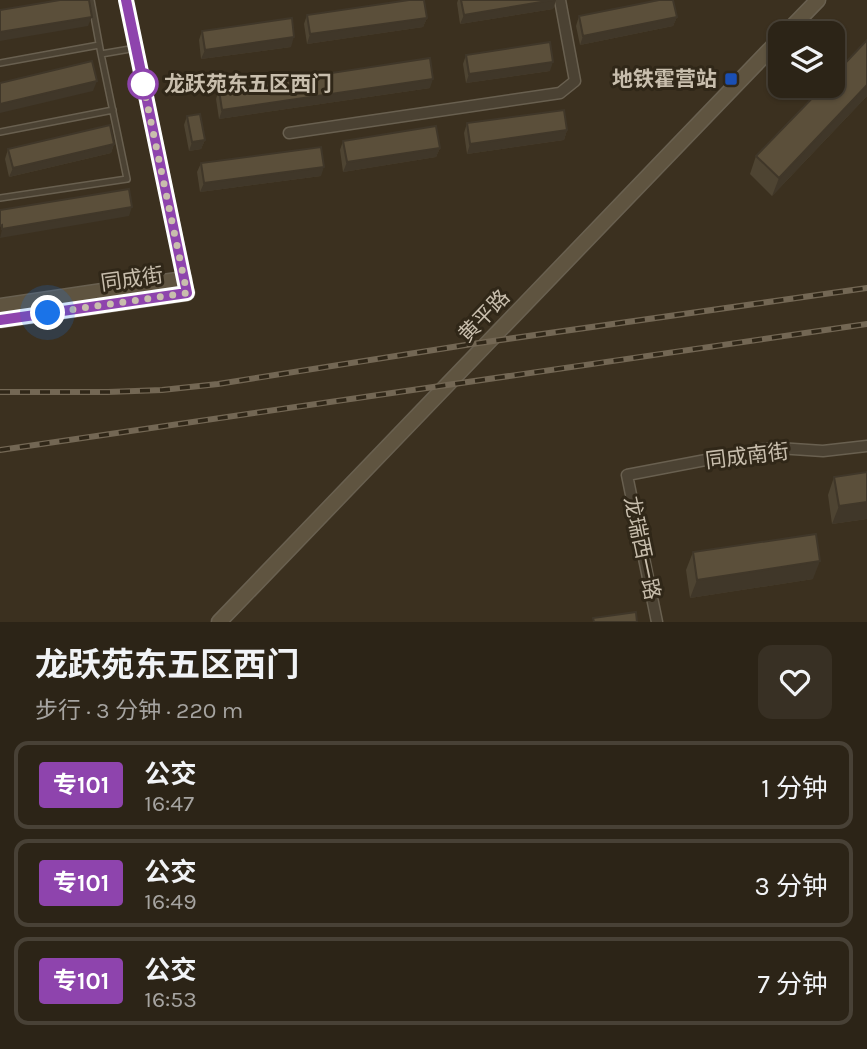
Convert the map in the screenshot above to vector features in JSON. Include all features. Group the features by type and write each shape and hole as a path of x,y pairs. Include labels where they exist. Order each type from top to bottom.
{"main road":[{"path":"798,21 818,0"},
{"path":"807,21 827,0"},
{"name":"黄平路","path":"219,622 768,51"},
{"name":"黄平路","path":"229,622 768,61"},
{"name":"同成街","path":"0,306 186,286"},
{"name":"同成街","path":"0,320 186,286"}],"street":[{"path":"126,0 186,286"},
{"path":"289,133 559,93 575,81 560,0"},
{"name":"同成南街","path":"627,475 764,449 823,451 867,446"},
{"name":"龙瑞西一路","path":"627,475 657,622"}],"lane":[{"path":"0,198 127,179 91,0"},
{"path":"0,63 99,45"},
{"path":"101,54 136,48"},
{"path":"0,132 113,110"}],"building":[{"path":"60,0 89,0 92,17 0,32 0,10"},
{"path":"424,0 427,18 310,34 307,15"},
{"path":"461,0 553,0 464,15"},
{"path":"659,0 673,0 677,17 583,36 579,16"},
{"path":"292,18 294,37 205,50 202,31"},
{"path":"867,40 867,85 779,178 756,156 812,98 845,98 845,63"},
{"path":"550,42 553,62 469,74 466,55"},
{"path":"430,58 433,79 222,110 219,90"},
{"path":"92,61 97,81 0,104 0,83"},
{"path":"564,110 567,130 470,144 467,123"},
{"path":"200,114 205,140 192,142 187,116"},
{"path":"110,125 114,144 13,168 8,149"},
{"path":"436,126 440,148 347,162 343,141"},
{"path":"321,147 324,167 204,183 201,163"},
{"path":"129,189 132,207 2,229 2,225 0,226 0,210"},
{"path":"867,472 867,502 839,506 834,477"},
{"path":"816,534 820,561 697,580 693,552"},
{"path":"636,612 637,622 594,622 593,618"}],"railway":[{"path":"0,392 108,392 218,384 472,344 867,288"},
{"path":"0,450 867,324"}],"bus line":[{"name":"专101","path":"0,320 187,293 126,0"}],"place":[{"name":"地铁霍营站","path":"731,79"},
{"name":"龙跃苑东五区西门","path":"143,84"}],"route":[{"path":"48,313 187,293 143,84"}]}
